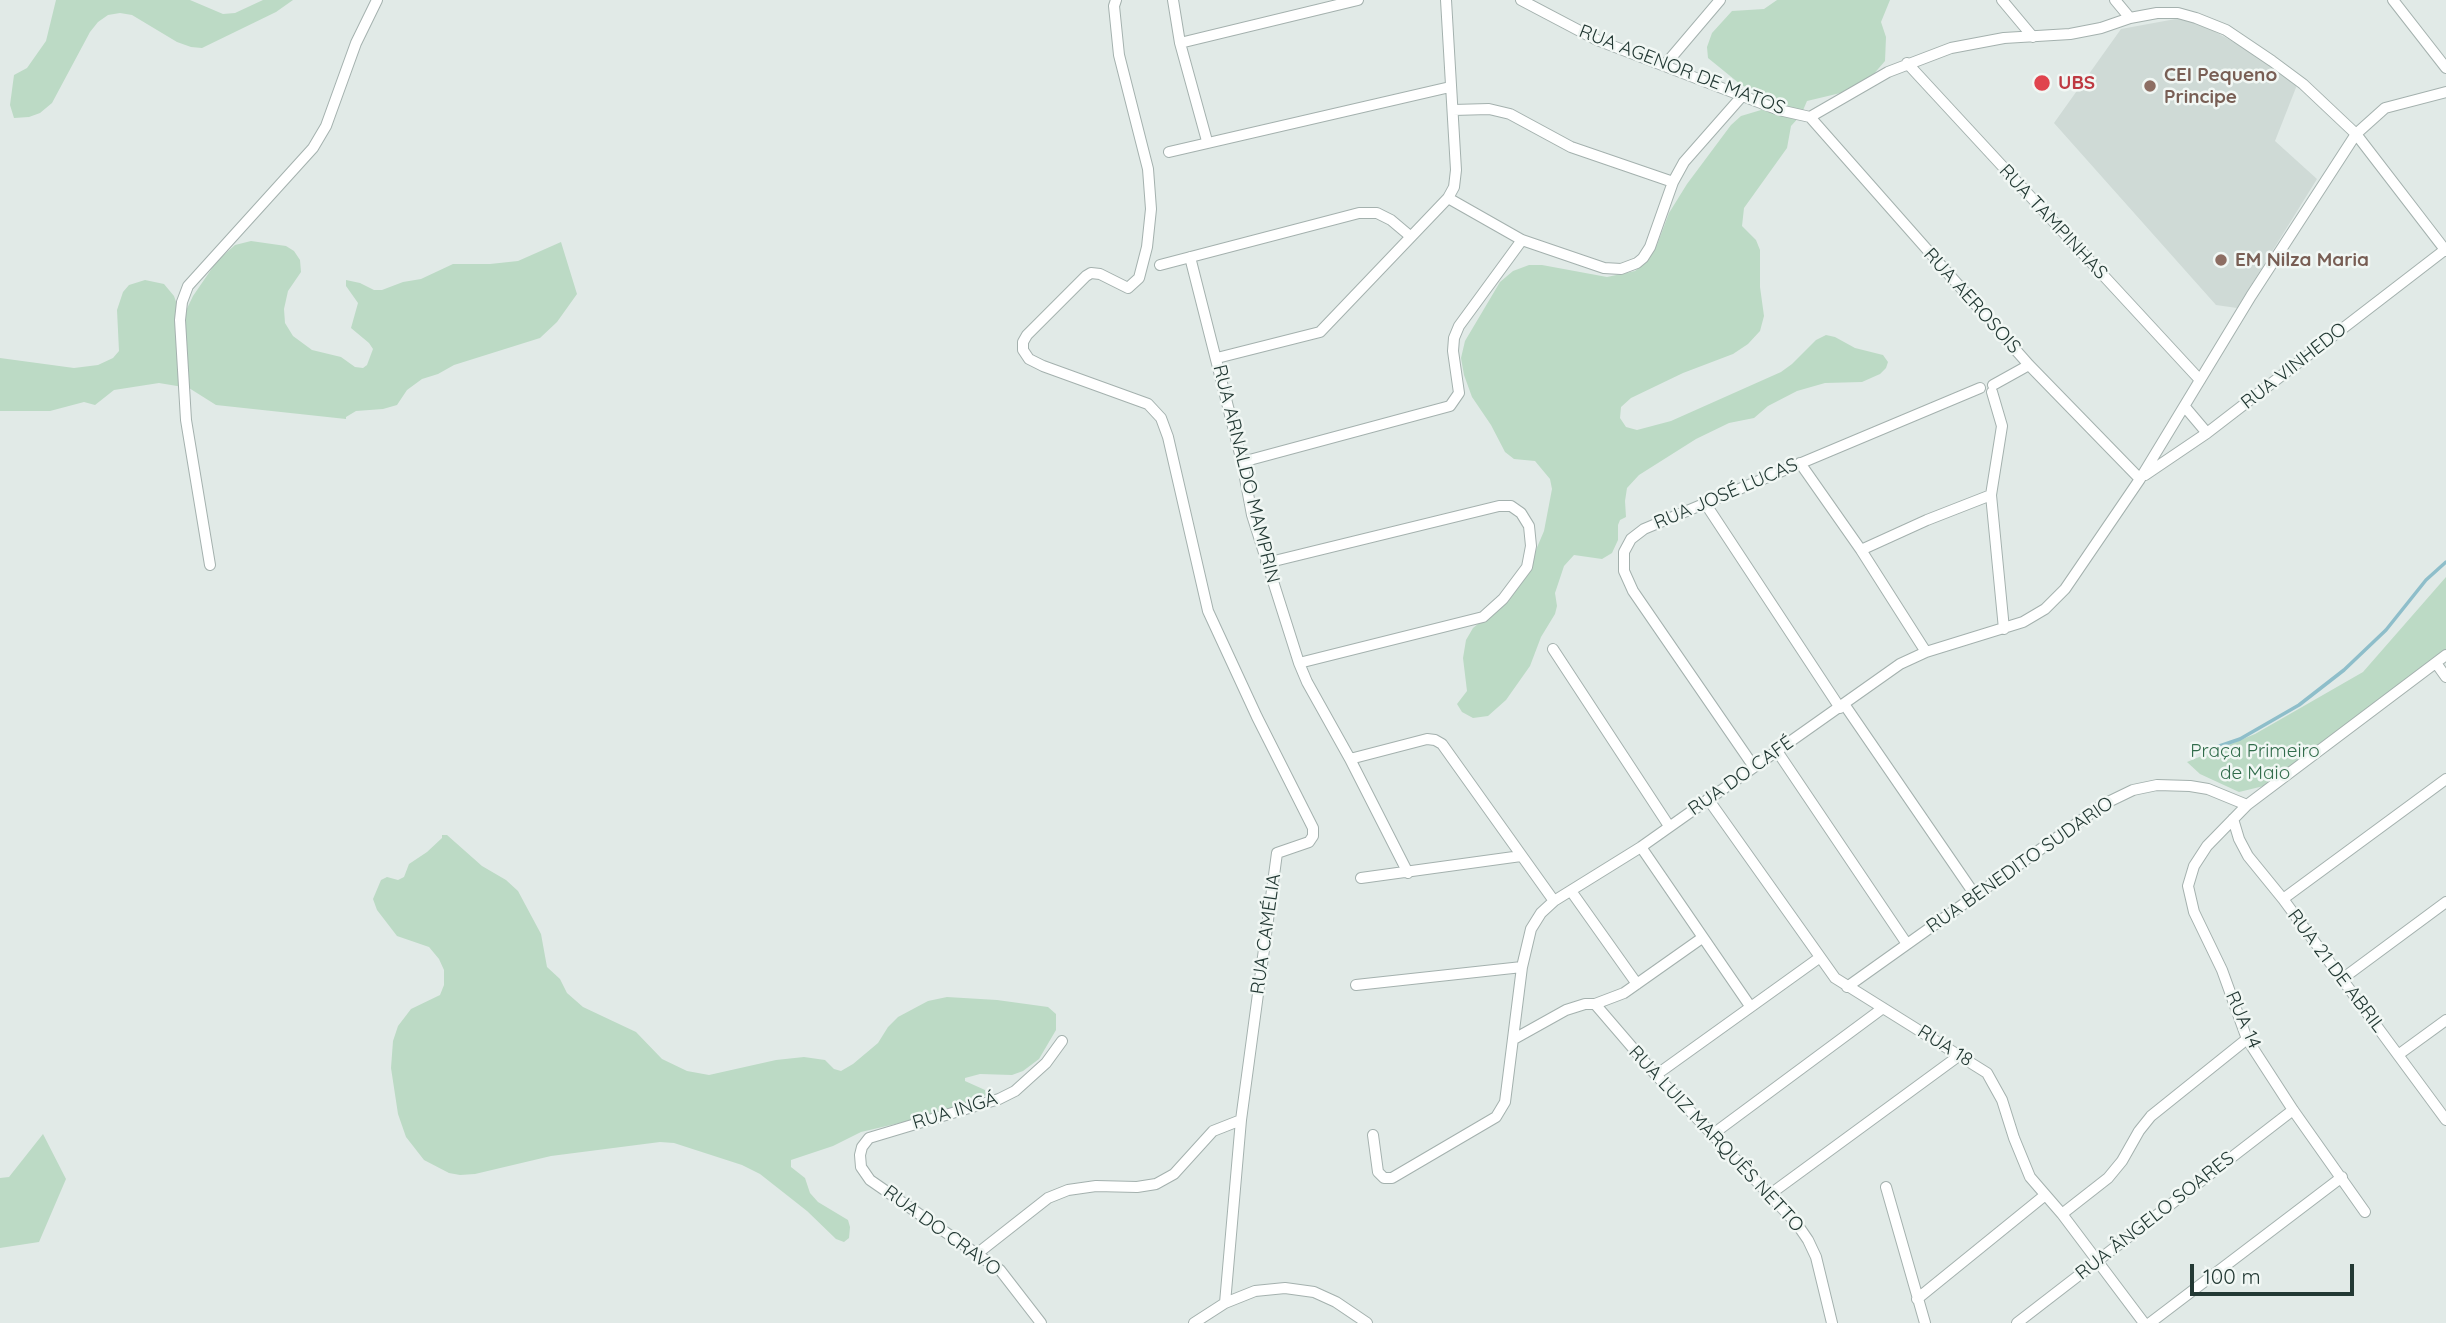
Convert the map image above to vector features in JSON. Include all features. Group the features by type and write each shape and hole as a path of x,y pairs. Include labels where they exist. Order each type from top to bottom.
{"street":[{"path":"210,565 186,420 180,320 182,302 188,286 313,148 326,126 356,43 377,0"},
{"name":"RUA CAMÉLIA","path":"1116,0 1114,5 1119,55 1149,169 1147,247 1139,278 1128,288 1101,274 1091,273 1086,276 1027,335 1023,350 1029,359 1043,366 1148,404 1161,418 1168,437 1208,611 1310,822 1313,836 1309,842 1277,853 1241,1120 1225,1303"},
{"path":"1172,0 1180,43 1207,141"},
{"path":"1180,43 1358,0"},
{"path":"1217,358 1320,331 1448,198 1454,187 1456,170 1446,0"},
{"name":"RUA AGENOR DE MATOS","path":"1521,0 1597,40 1779,110 1810,117 1907,63 1951,48 2004,38 2101,28 2130,18 2157,13 2178,13 2226,30 2303,84 2356,134 2446,250"},
{"path":"1664,66 1720,0"},
{"path":"2002,0 2033,37"},
{"path":"2115,0 2130,18"},
{"path":"2393,0 2446,68"},
{"name":"RUA TAMPINHAS","path":"1907,63 2200,380"},
{"path":"1168,152 1450,87"},
{"name":"RUA DO CAFÉ","path":"1373,1135 1378,1172 1384,1178 1392,1178 1496,1117 1505,1102 1522,967 1531,929 1541,913 1554,901 1641,847 1900,664 1926,653 2004,629 2035,615 2065,589 2140,479 2251,296 2356,134 2385,108 2446,92"},
{"path":"1448,198 1522,240 1604,268 1621,269 1637,263 1650,247 1672,182 1684,162 1743,96"},
{"path":"1453,110 1489,108 1510,114 1571,146 1672,182"},
{"name":"RUA AEROSOIS","path":"1810,117 2029,365 2140,479"},
{"path":"1160,265 1359,213 1377,213 1391,220 1410,236"},
{"path":"1242,462 1450,406 1459,393 1453,351 1459,326 1522,240"},
{"name":"RUA VINHEDO","path":"2140,479 2207,433 2446,250"},
{"name":"RUA ARNALDO MAMPRIN","path":"1190,257 1242,462 1252,515 1265,563 1299,663 1408,873"},
{"name":"RUA JOSÉ LUCAS","path":"1754,767 1633,591 1624,571 1624,552 1631,540 1644,529 1704,503 1956,398 1988,389 2029,365"},
{"path":"1988,389 2000,411 2002,426 1992,495 2004,629"},
{"path":"2185,408 2207,433"},
{"path":"1800,463 1861,550 1926,653"},
{"path":"1861,550 1927,520 1992,495"},
{"path":"1704,503 1975,895"},
{"path":"1265,563 1499,506 1511,506 1521,513 1529,526 1531,546 1527,567 1503,599 1483,617 1299,663"},
{"path":"1553,649 1669,826"},
{"name":"RUA 14","path":"2365,1212 2247,1039 2222,970 2194,912 2188,886 2194,866 2207,846 2247,805 2446,655"},
{"path":"2436,663 2446,677"},
{"path":"1350,759 1427,739 1435,740 1447,751 1554,901"},
{"path":"1777,751 1907,944"},
{"path":"2283,899 2446,779"},
{"name":"RUA BENEDITO SUDARIO","path":"1847,987 2105,804 2133,790 2157,785 2190,786 2208,789 2247,805"},
{"name":"RUA 18","path":"1709,799 1835,978 1987,1073 1996,1085 2030,1177 2062,1214 2144,1323"},
{"name":"RUA 21 DE ABRIL","path":"2233,819 2248,856 2283,899 2446,1120"},
{"path":"1641,847 1750,1006"},
{"path":"1361,878 1521,856"},
{"path":"1571,891 1637,984"},
{"path":"2342,979 2446,902"},
{"path":"1514,1039 1566,1010 1595,1004 1625,993 1702,938"},
{"path":"1656,1075 1819,958"},
{"path":"1356,985 1522,967"},
{"name":"RUA LUIZ MARQUÊS NETTO","path":"1595,1004 1656,1075 1797,1224 1816,1257 1832,1323"},
{"path":"1713,1135 1884,1008"},
{"path":"2398,1055 2446,1020"},
{"path":"2062,1214 2108,1178 2151,1116 2247,1039"},
{"name":"RUA INGÁ","path":"869,1138 999,1099 1015,1091 1045,1063 1062,1041"},
{"path":"1769,1195 1961,1055"},
{"name":"RUA ÂNGELO SOARES","path":"2017,1323 2293,1110"},
{"path":"978,1253 1048,1198 1068,1190 1156,1184 1174,1174 1213,1131 1241,1120"},
{"name":"RUA DO CRAVO","path":"869,1138 860,1155 861,1167 870,1180 1000,1270 1041,1323"},
{"path":"2150,1323 2342,1177"},
{"path":"1886,1187 1924,1323"},
{"path":"1917,1299 2044,1196"},
{"path":"1194,1323 1225,1303 1255,1291 1285,1288 1314,1292 1336,1302 1367,1323"}],"shaded area":[{"path":"2181,18 2212,30 2246,49 2297,85 2275,141 2317,179 2237,308 2216,305 2054,123 2121,29"}],"green space":[{"path":"56,0 190,0 223,14 235,13 263,0 293,0 276,12 202,48 177,42 132,15 108,15 90,32 52,103 40,113 14,118 10,105 14,75 27,68 46,41"},
{"path":"1777,0 1890,0 1881,22 1886,37 1885,61 1866,83 1853,90 1807,101 1801,115 1791,126 1787,148 1744,208 1742,226 1756,240 1760,250 1760,287 1764,316 1760,331 1748,344 1733,354 1683,373 1631,398 1621,407 1620,418 1626,427 1637,430 1671,421 1781,372 1816,340 1826,335 1855,348 1883,355 1888,362 1886,368 1880,374 1862,382 1825,383 1797,391 1768,406 1754,418 1729,423 1696,439 1639,475 1627,488 1626,517 1620,520 1618,525 1618,540 1612,553 1602,559 1574,555 1564,566 1555,593 1555,614 1541,637 1530,666 1506,700 1488,716 1473,718 1462,712 1457,704 1467,691 1463,658 1466,640 1473,628 1503,604 1527,571 1544,531 1552,489 1550,479 1535,461 1514,459 1505,452 1472,397 1461,358 1465,341 1500,282 1513,271 1529,265 1542,265 1607,277 1635,271 1646,261 1657,245 1669,213 1687,184 1731,125 1741,116 1761,110 1765,106 1760,95 1740,84 1708,58 1707,47 1712,33 1732,11 1764,9"},
{"path":"251,241 286,246 294,251 300,260 301,272 288,291 284,309 285,323 293,336 312,350 341,357 355,367 363,368 367,365 373,349 351,328 358,303 346,286 346,280 374,290 382,290 421,279 453,264 518,261 561,242 577,294 557,322 540,338 454,365 422,379 407,390 397,405 356,411 346,419 216,405 189,388 159,383 114,390 95,405 84,402 50,411 0,411 0,358 74,368 98,365 113,358 119,351 117,310 123,292 129,285 145,280 164,284 174,296 182,319 193,296 217,261 235,245"},
{"name":"Praça Primeiro de Maio","path":"2446,577 2446,650 2268,785 2239,792 2200,774 2187,762 2255,734 2363,672"},
{"path":"442,835 447,835 482,866 506,880 518,891 541,934 547,967 560,979 567,993 583,1007 636,1032 662,1059 687,1071 709,1075 776,1060 804,1057 825,1060 834,1069 841,1071 878,1043 898,1017 928,1001 947,997 1048,1007 1056,1014 1056,1030 1039,1059 1023,1071 1012,1075 980,1074 965,1078 965,1081 985,1090 986,1095 979,1100 942,1113 861,1132 833,1146 791,1160 791,1167 805,1178 810,1193 818,1202 848,1220 849,1238 844,1242 836,1239 807,1211 760,1174 742,1165 674,1143 660,1142 551,1156 475,1174 449,1173 424,1160 406,1137 398,1114 391,1068 393,1041 398,1026 411,1009 440,995 444,985 444,970 429,947 397,936 377,910 373,899 381,880 387,877 398,880 404,877 409,864 427,852"},
{"path":"43,1134 66,1179 39,1242 0,1248 0,1178 9,1177"}],"waterway":[{"path":"2202,752 2240,739 2299,705 2344,670 2386,630 2426,580 2446,562"}],"place":[{"name":"UBS","path":"2042,83"},
{"name":"CEI Pequeno Principe","path":"2150,86"},
{"name":"EM Nilza Maria","path":"2221,260"}]}
